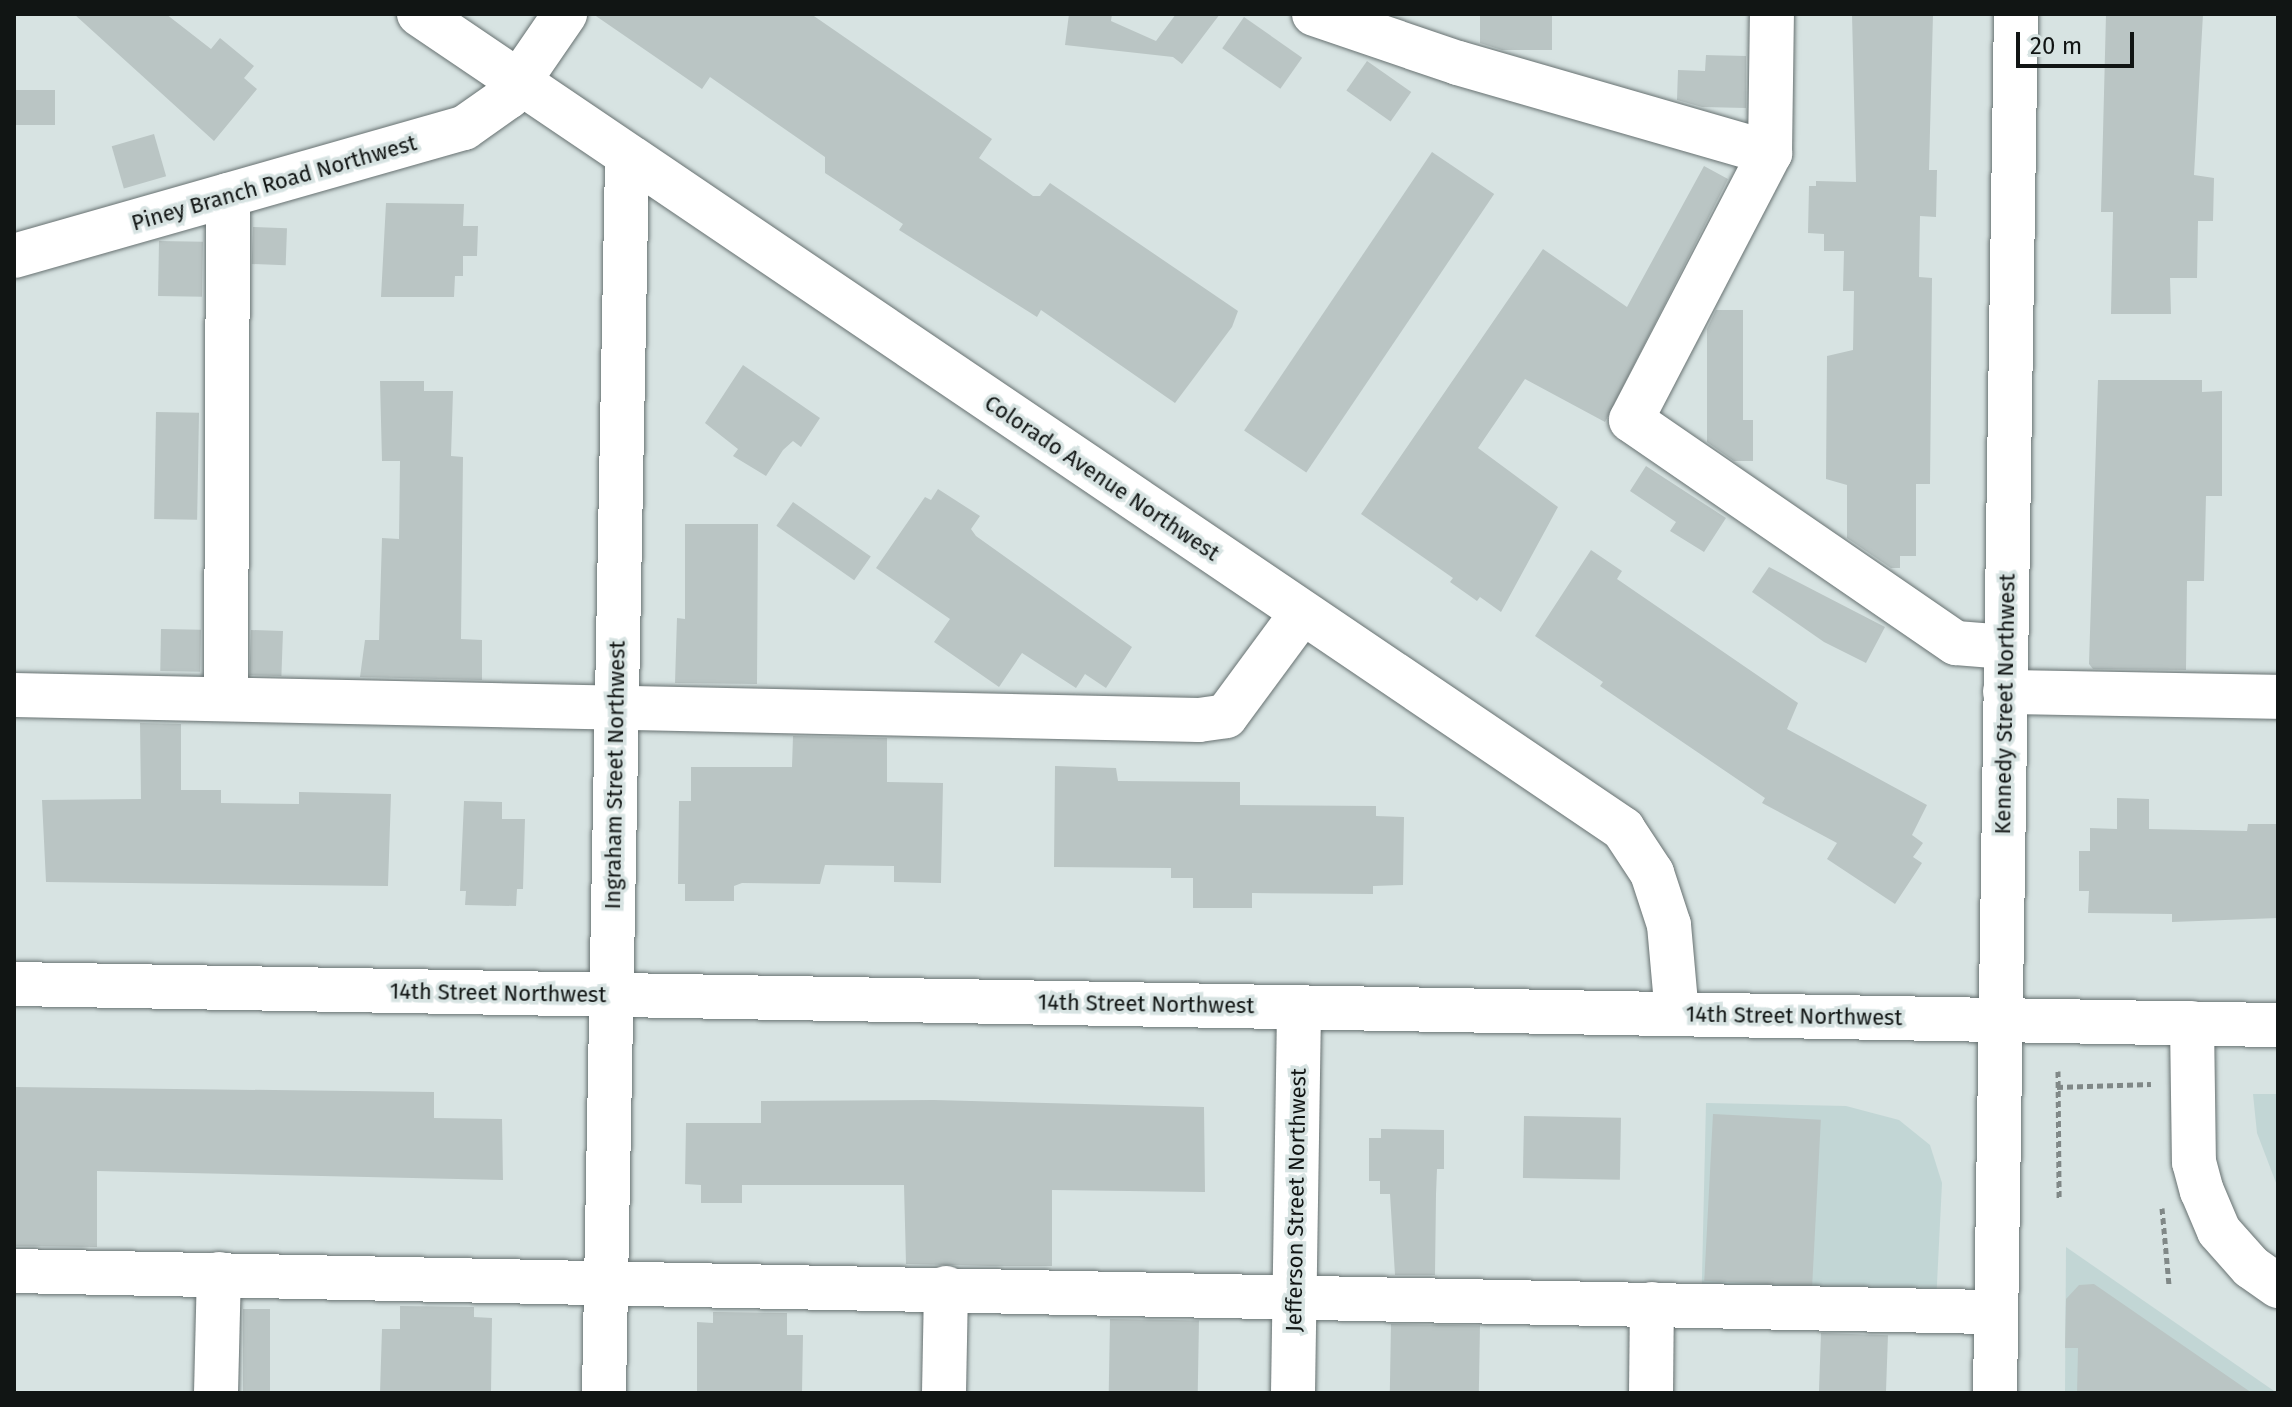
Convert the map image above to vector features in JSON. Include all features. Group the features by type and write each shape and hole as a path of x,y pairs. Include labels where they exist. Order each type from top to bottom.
{"street":[{"name":"Colorado Avenue Northwest","path":"419,14 1623,829 1652,873 1669,925 1677,1014"},
{"name":"Piney Branch Road Northwest","path":"14,256 464,128 495,109 519,83 565,14"},
{"path":"1314,14 1458,63 1770,153"},
{"path":"1772,14 1770,153 1631,420 1956,643 2006,647"},
{"name":"Kennedy Street Northwest","path":"1995,1393 2016,14"},
{"name":"Ingraham Street Northwest","path":"604,1393 627,157"},
{"path":"226,698 228,195"},
{"path":"14,695 617,704 1199,720 1226,716 1302,613"},
{"path":"2005,692 2278,697"},
{"name":"14th Street Northwest","path":"14,984 2278,1025"},
{"name":"Jefferson Street Northwest","path":"1293,1393 1299,1007"},
{"path":"2192,1023 2194,1162 2202,1191 2219,1231 2251,1267 2278,1286"},
{"path":"14,1271 1294,1294 1996,1312"},
{"path":"216,1393 219,1274"},
{"path":"944,1393 946,1288"},
{"path":"1651,1393 1652,1304"}],"path":[{"path":"2058,1071 2059,1198"},
{"path":"2057,1087 2164,1083"}],"shaded area":[{"path":"2253,1094 2278,1094 2278,1188 2257,1133"},
{"path":"1706,1103 1846,1106 1899,1120 1930,1145 1942,1183 1935,1324 1701,1320"},
{"path":"2066,1247 2277,1393 2065,1393"}],"building":[{"path":"74,14 166,14 211,49 220,38 254,66 244,78 257,89 214,141"},
{"path":"593,14 811,14 992,139 979,158 1033,196 1040,196 1050,183 1238,311 1232,327 1175,403 1041,310 1037,317 899,230 903,224 825,173 825,157 710,77 702,89"},
{"path":"1069,14 1112,14 1111,21 1156,41 1176,14 1220,14 1182,64 1173,57 1065,45"},
{"path":"1480,14 1552,14 1552,50 1502,50 1480,43"},
{"path":"1852,14 1933,14 1929,170 1937,170 1936,217 1920,216 1919,277 1932,278 1930,484 1916,484 1916,556 1900,556 1900,568 1891,568 1847,538 1847,485 1826,479 1827,356 1853,350 1854,291 1843,291 1844,251 1824,251 1824,234 1808,233 1809,186 1816,186 1816,181 1856,182"},
{"path":"2106,14 2203,14 2194,175 2214,178 2213,221 2198,221 2197,278 2170,278 2171,314 2111,314 2113,212 2101,212"},
{"path":"1244,17 1302,58 1280,89 1222,48"},
{"path":"1706,55 1746,56 1746,108 1702,107 1677,100 1678,70 1705,71"},
{"path":"1367,61 1411,92 1391,121 1346,90"},
{"path":"14,90 55,90 55,125 14,125"},
{"path":"154,134 166,176 124,188 112,146"},
{"path":"1432,152 1494,194 1306,472 1244,431"},
{"path":"1704,166 1728,179 1605,422 1525,379 1478,448 1558,507 1501,612 1480,597 1477,601 1450,582 1453,578 1361,514 1543,249 1627,307"},
{"path":"386,203 464,204 463,226 478,226 477,256 463,256 463,276 455,276 454,297 381,297"},
{"path":"253,227 287,228 286,265 252,264"},
{"path":"159,241 203,242 202,297 158,296"},
{"path":"1716,310 1743,310 1743,420 1753,420 1753,461 1734,461 1707,442 1707,329"},
{"path":"743,365 820,418 801,447 793,441 783,450 766,476 733,456 738,449 705,423"},
{"path":"2098,380 2202,380 2202,392 2222,391 2222,496 2206,496 2204,581 2187,581 2186,670 2093,669 2089,664"},
{"path":"380,381 424,381 424,391 453,391 451,456 463,457 461,639 482,640 482,680 360,677 365,640 379,640 382,538 399,539 400,461 382,461"},
{"path":"156,412 199,413 197,520 154,519"},
{"path":"1646,466 1726,518 1704,552 1670,531 1676,522 1630,491"},
{"path":"938,489 980,516 971,529 976,536 1132,647 1106,688 1085,674 1076,688 1022,653 999,687 934,642 950,619 876,568 925,497 931,500"},
{"path":"793,502 871,556 854,580 776,526"},
{"path":"685,524 758,524 757,684 675,683 677,618 685,619"},
{"path":"1591,550 1622,571 1617,579 1798,703 1787,729 1927,805 1912,835 1923,843 1913,857 1922,863 1895,904 1827,859 1837,843 1762,803 1765,798 1600,686 1603,682 1535,636"},
{"path":"1769,567 1885,627 1866,663 1824,642 1752,592"},
{"path":"161,629 201,630 200,672 160,671"},
{"path":"251,630 283,631 281,676 249,675"},
{"path":"140,723 181,724 181,790 221,790 221,803 299,804 299,792 391,794 388,886 46,882 42,800 141,799"},
{"path":"793,736 887,738 887,782 943,783 941,883 894,882 894,866 825,865 820,884 742,883 734,886 734,901 685,901 685,884 678,884 679,801 691,801 691,767 792,767"},
{"path":"1055,766 1116,768 1118,781 1240,782 1240,805 1376,806 1376,816 1404,817 1403,885 1373,886 1373,894 1252,893 1252,908 1193,908 1193,878 1171,878 1171,868 1054,867"},
{"path":"2117,798 2149,799 2149,829 2247,831 2248,824 2278,824 2278,918 2172,922 2172,914 2088,913 2089,891 2079,891 2079,851 2090,851 2090,828 2117,829"},
{"path":"464,801 502,802 502,819 525,819 523,889 517,889 516,906 465,905 466,891 460,891"},
{"path":"14,1087 434,1092 434,1118 502,1119 503,1180 97,1171 97,1247 14,1246"},
{"path":"934,1100 1204,1107 1205,1192 1052,1190 1052,1266 991,1266 906,1264 904,1185 742,1185 742,1203 701,1203 701,1185 685,1184 686,1123 761,1123 761,1101"},
{"path":"1713,1114 1821,1120 1812,1286 1704,1281"},
{"path":"1524,1116 1621,1118 1620,1180 1523,1178"},
{"path":"1381,1129 1444,1130 1444,1169 1437,1169 1435,1275 1395,1275 1390,1194 1380,1194 1380,1181 1369,1181 1369,1138 1381,1138"},
{"path":"2094,1284 2252,1393 2077,1393 2078,1348 2065,1348 2066,1299 2079,1285"},
{"path":"400,1306 474,1307 474,1317 492,1318 491,1393 380,1393 382,1329 400,1329"},
{"path":"243,1309 270,1309 270,1393 243,1393"},
{"path":"713,1312 787,1313 787,1335 803,1335 802,1393 697,1393 697,1322 713,1323"},
{"path":"1110,1319 1199,1321 1198,1393 1109,1393"},
{"path":"1391,1324 1480,1326 1479,1393 1390,1393"},
{"path":"1821,1333 1888,1335 1886,1393 1819,1393"}]}
